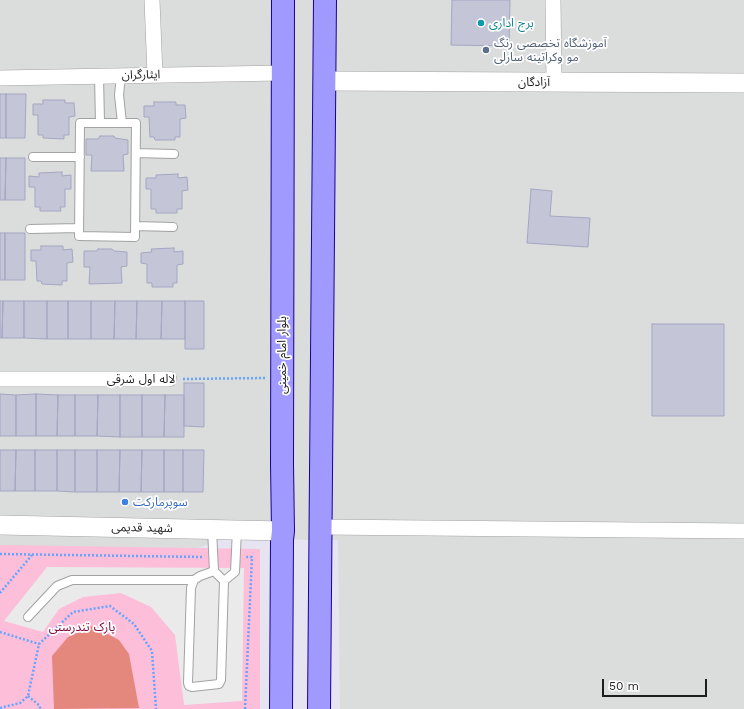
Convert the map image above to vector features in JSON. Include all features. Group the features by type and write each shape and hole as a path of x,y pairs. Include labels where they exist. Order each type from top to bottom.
{"main road":[{"name":"بلوار امام خمینی","path":"281,709 283,530 283,0"},
{"path":"319,709 325,0"}],"street":[{"path":"152,0 155,75"},
{"path":"553,0 554,82"},
{"name":"ایثارگران","path":"0,78 282,73"},
{"name":"آزادگان","path":"324,81 744,83"},
{"name":"لاله اول شرقی","path":"0,379 169,380"},
{"name":"شهید قدیمی","path":"0,525 283,530"},
{"path":"321,527 744,531"}],"lane":[{"path":"100,76 100,123"},
{"path":"121,76 119,95 122,123"},
{"path":"80,123 122,123 136,124 135,237 79,236 80,123"},
{"path":"136,153 174,154"},
{"path":"33,157 80,157"},
{"path":"135,226 174,227"},
{"path":"30,229 79,228"},
{"path":"194,580 191,588 188,683 189,686 192,687 219,684 221,680 224,581 214,571 212,529"},
{"path":"224,581 235,572 237,530"},
{"path":"28,617 57,586 72,580 194,580 214,571"}],"path":[{"name":"لاله اول شرقی","path":"169,380 283,378"},
{"path":"0,554 214,557"},
{"path":"0,594 32,554"},
{"path":"236,557 252,557 245,709"},
{"path":"0,708 20,703 28,696 38,644 73,612 110,606 134,624 152,651 156,709"},
{"path":"0,632 38,644"},
{"path":"28,696 40,706 40,709"}],"shaded area":[{"path":"0,0 744,0 744,709 340,709 338,540 222,539 0,621"},
{"path":"47,567 244,568 242,701 184,705 175,635 151,607 121,593 83,597 59,609 43,632 4,621"},
{"path":"92,626 119,640 129,654 139,708 54,709 52,656 68,637"}],"green space":[{"name":"پارک تندرستی","path":"0,545 260,549 260,709 0,709"}],"building":[{"name":"برج اداری","path":"452,0 510,0 509,46 451,45"},
{"path":"0,94 6,94 6,138 0,138"},
{"path":"6,94 26,94 25,138 6,138"},
{"path":"43,100 65,100 65,103 74,103 75,116 69,117 69,135 64,135 64,139 43,138 43,135 38,135 38,115 33,115 33,104 43,104"},
{"path":"154,102 176,102 176,105 185,105 186,118 180,119 180,137 175,137 175,140 155,140 154,137 150,137 149,117 144,117 144,106 154,106"},
{"path":"100,136 114,136 115,138 128,140 128,154 123,155 124,171 91,171 92,155 86,155 86,139 98,139"},
{"path":"0,158 6,158 5,200 0,200"},
{"path":"6,158 25,158 25,200 5,200"},
{"path":"62,172 62,176 71,175 71,189 65,189 65,207 60,207 61,211 40,211 40,207 35,207 35,187 29,187 29,176 39,177 39,173"},
{"path":"178,174 178,178 187,177 188,190 182,191 182,209 177,209 177,213 156,213 156,209 151,209 151,189 146,189 146,178 156,178 156,175"},
{"path":"531,189 552,191 550,216 590,218 588,247 527,243"},
{"path":"0,233 5,233 5,280 0,280"},
{"path":"5,233 25,233 25,280 5,280"},
{"path":"41,246 63,246 63,250 72,249 73,262 67,263 67,281 62,281 62,285 42,284 41,281 37,281 36,261 31,261 31,250 41,250"},
{"path":"174,248 174,252 183,251 183,264 177,265 177,283 173,283 173,287 152,287 152,283 147,283 147,264 141,263 141,253 152,252 151,249"},
{"path":"98,249 112,249 114,251 127,252 127,266 121,267 122,283 89,284 90,267 84,267 84,251 97,251"},
{"path":"0,301 3,301 2,338 0,338"},
{"path":"3,301 24,301 24,338 2,338"},
{"path":"24,301 47,301 47,339 24,338"},
{"path":"47,301 68,301 68,339 47,339"},
{"path":"68,301 91,301 91,339 68,339"},
{"path":"91,301 115,301 114,339 91,339"},
{"path":"115,301 137,301 136,339 114,339"},
{"path":"137,301 162,301 161,339 136,339"},
{"path":"162,301 185,301 185,339 161,339"},
{"path":"185,301 204,301 204,349 185,349"},
{"path":"652,324 724,324 724,416 652,416"},
{"path":"184,383 204,383 204,427 184,426"},
{"path":"0,394 16,395 16,436 0,436"},
{"path":"36,394 58,395 57,436 36,436"},
{"path":"36,394 36,436 16,436 16,395"},
{"path":"58,395 75,395 75,436 57,436"},
{"path":"75,395 98,395 97,436 75,436"},
{"path":"98,395 120,395 120,437 97,436"},
{"path":"120,395 142,395 142,437 120,437"},
{"path":"142,395 165,395 164,437 142,437"},
{"path":"165,395 184,395 184,437 164,437"},
{"path":"0,450 16,450 15,491 0,491"},
{"path":"16,450 35,450 35,491 15,491"},
{"path":"35,450 57,450 57,491 35,491"},
{"path":"57,450 75,450 75,492 57,491"},
{"path":"75,450 97,450 97,492 75,492"},
{"path":"97,450 120,450 119,492 97,492"},
{"path":"120,450 142,450 141,492 119,492"},
{"path":"142,450 164,450 164,492 141,492"},
{"path":"164,450 183,450 183,492 164,492"},
{"path":"183,450 204,450 203,492 183,492"}],"place":[{"name":"برج اداری","path":"481,23"},
{"name":"آموزشگاه تخصصی رنگ مو وکراتینه سارلی","path":"486,50"},
{"name":"سوپرمارکت","path":"125,502"}]}
